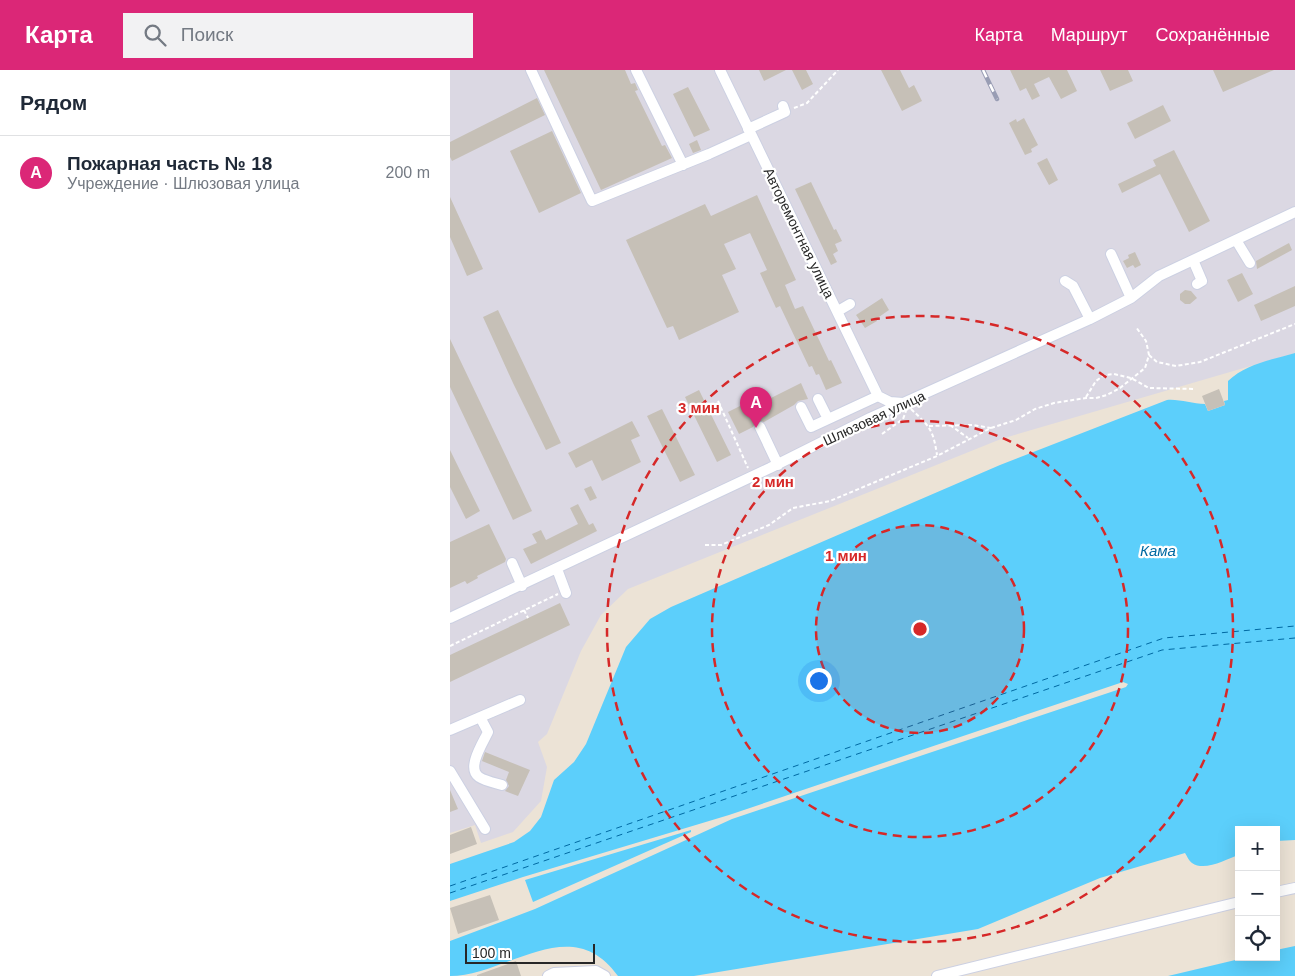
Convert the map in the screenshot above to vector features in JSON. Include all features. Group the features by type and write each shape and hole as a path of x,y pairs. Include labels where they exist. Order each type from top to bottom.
{"street":[{"path":"531,70 592,201 683,165 749,132 784,109"},
{"path":"636,70 683,165"},
{"name":"Авторемонтная улица","path":"720,70 878,396"},
{"name":"Шлюзовая улица","path":"450,618 557,570 778,465 870,418 1090,319 1131,298 1159,276 1295,212"},
{"path":"1236,240 1250,263"},
{"path":"1111,254 1131,298"},
{"path":"1193,260 1202,281 1197,284"},
{"path":"1065,281 1073,286 1090,319"},
{"path":"838,311 850,304"},
{"path":"878,396 890,402 904,403"},
{"path":"870,418 878,396"},
{"path":"801,407 811,427 878,396"},
{"path":"818,399 828,419"},
{"path":"760,427 778,465"},
{"path":"512,563 522,586"},
{"path":"557,570 566,592"},
{"path":"450,730 520,700"},
{"path":"480,717 488,732 474,762 475,772 479,777 502,785"},
{"path":"450,771 485,829"},
{"path":"1280,891 1295,888"},
{"path":"937,976 1235,903"},
{"path":"548,976 554,973 596,971 605,976"}],"path":[{"path":"784,109 806,103 838,70"},
{"path":"1149,355 1158,362 1176,366 1200,362 1295,324"},
{"path":"705,545 720,545 769,525 793,508 830,501 937,456 968,439 991,428 1016,420 1035,409 1054,403 1107,395 1120,388 1145,368 1149,355 1146,341 1136,327"},
{"path":"1086,398 1096,381 1104,375 1114,374 1131,378 1149,388 1195,389"},
{"path":"718,401 748,468"},
{"path":"882,434 903,419 907,406 929,426 934,435 937,456"},
{"path":"950,425 968,439"},
{"path":"929,426 973,425 991,428"},
{"path":"450,646 566,592"},
{"path":"524,610 528,618"}],"shaded area":[{"path":"450,70 1295,70 1295,353 1001,439 628,589 601,615 581,651 547,734 538,742 547,767 541,801 513,832 481,843 475,825 450,833"}],"water":[{"name":"Кама","path":"1295,353 1295,840 1280,841 1280,826 1235,826 1235,857 1222,862 1203,866 1197,865 1191,862 1185,853 1100,878 978,929 694,976 618,976 600,957 580,948 559,947 538,951 472,973 450,976 450,941 535,909 732,819 1126,687 1128,684 1123,682 729,815 450,901 450,864 514,842 530,831 541,817 554,780 574,762 586,744 626,647 650,619 671,607 1000,465 1167,400 1205,404 1208,411 1225,405 1224,401 1228,400 1228,381 1243,370 1259,363"},
{"path":"691,830 691,832 533,902 525,880"},
{"path":"1295,946 1295,976 1168,976 1235,960 1280,961 1280,949"}],"building":[{"path":"544,70 625,70 631,84 635,83 638,90 635,91 662,146 665,145 672,158 601,190"},
{"path":"759,70 786,70 764,81"},
{"path":"792,70 806,70 813,84 802,90"},
{"path":"881,70 900,70 909,88 914,85 922,101 902,111"},
{"path":"1010,70 1067,70 1077,91 1061,99 1049,77 1034,84 1040,96 1032,100 1026,88 1020,91"},
{"path":"1100,70 1128,70 1133,81 1110,91"},
{"path":"1213,70 1274,70 1223,92"},
{"path":"688,87 710,130 694,137 673,94"},
{"path":"537,98 545,115 452,161 450,157 450,142"},
{"path":"1163,105 1171,121 1135,139 1127,123"},
{"path":"1024,118 1038,145 1031,149 1032,152 1025,155 1009,123 1016,119 1017,122"},
{"path":"552,131 581,193 539,213 510,151"},
{"path":"697,140 701,150 693,153 689,144"},
{"path":"1174,150 1210,221 1189,232 1160,174 1122,193 1118,184 1156,166 1153,160"},
{"path":"1047,158 1058,180 1049,185 1037,163"},
{"path":"811,182 834,230 836,229 842,241 835,244 838,251 833,254 837,262 831,265 795,189"},
{"path":"757,195 796,280 785,285 795,309 803,306 829,361 831,360 842,383 826,390 819,374 816,375 812,366 809,367 780,306 776,308 760,273 767,270 750,233 724,244 736,269 722,275 739,312 679,340 673,326 667,328 626,240 705,204 711,216"},
{"path":"450,197 483,269 467,276 450,237"},
{"path":"1289,243 1292,250 1257,269 1256,261"},
{"path":"1135,252 1141,265 1135,268 1133,265 1127,268 1123,261 1129,258 1128,255"},
{"path":"1242,273 1253,294 1238,302 1227,280"},
{"path":"1295,286 1295,306 1261,321 1254,305"},
{"path":"1185,290 1191,291 1197,298 1190,304 1185,304 1180,300 1180,294"},
{"path":"882,298 889,310 876,319 877,321 865,328 856,315"},
{"path":"498,310 561,443 546,450 483,317"},
{"path":"450,339 532,511 513,520 450,387"},
{"path":"801,383 808,399 798,401 764,422 757,421 753,427 739,434 728,412 766,393 769,399"},
{"path":"1219,389 1225,405 1208,411 1202,396"},
{"path":"699,390 731,455 717,462 685,397"},
{"path":"662,409 695,475 680,482 647,416"},
{"path":"632,421 640,436 631,440 641,462 602,481 592,460 576,468 568,453"},
{"path":"450,450 480,511 466,519 450,487"},
{"path":"591,486 597,498 590,501 584,489"},
{"path":"578,504 589,525 593,523 597,531 531,564 523,549 537,543 532,534 541,530 546,540 578,524 570,508"},
{"path":"489,524 506,559 505,562 477,576 478,578 467,584 465,581 450,588 450,542"},
{"path":"560,603 570,625 450,682 450,655"},
{"path":"485,752 530,770 518,796 505,791 509,786 506,780 509,772 482,761"},
{"path":"450,790 458,809 450,812"},
{"path":"471,827 477,844 450,854 450,835"},
{"path":"490,895 499,920 458,934 450,908"},
{"path":"516,961 521,976 477,976 477,975"}],"ferry route":[{"path":"450,886 1164,638 1295,626"},
{"path":"450,893 1162,650 1295,638"}],"railway":[{"path":"983,70 997,99"}],"place":[{"name":"Пожарная часть № 18","path":"756,428"}]}
